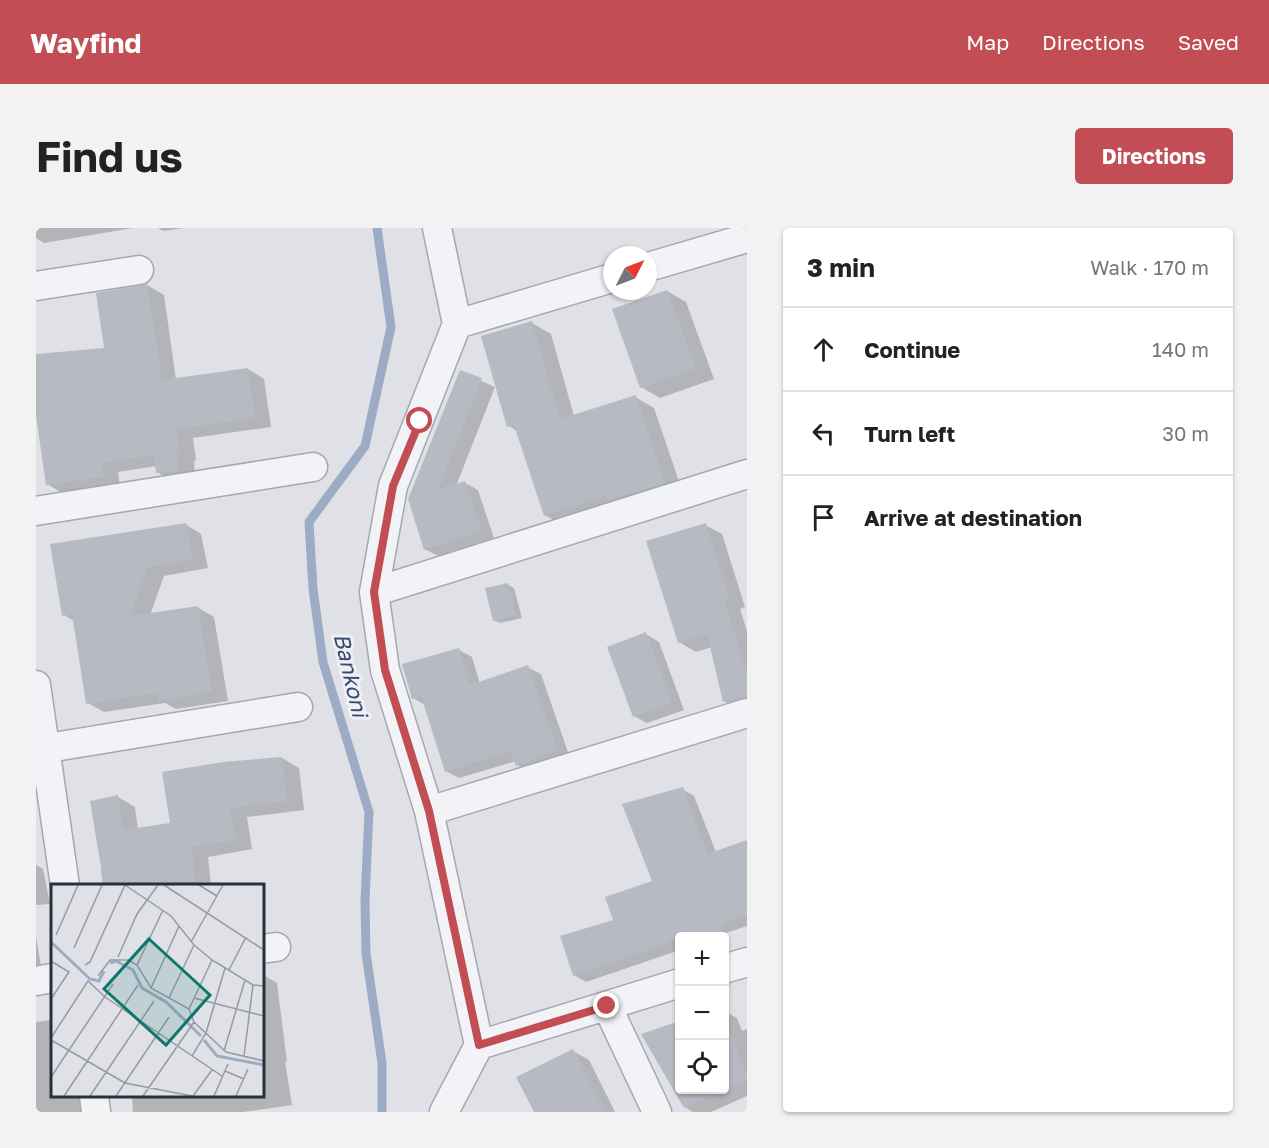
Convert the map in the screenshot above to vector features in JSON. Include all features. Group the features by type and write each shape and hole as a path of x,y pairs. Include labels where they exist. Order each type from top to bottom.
{"street":[{"path":"437,228 457,324 393,486 374,592 385,670 429,811 479,1045 444,1112"},
{"path":"657,264 747,238"},
{"path":"36,286 139,270"},
{"path":"457,324 603,281"},
{"path":"36,511 313,467"},
{"path":"374,592 747,474"},
{"path":"36,685 41,750 65,884"},
{"path":"41,750 298,707"},
{"path":"429,811 747,713"},
{"path":"729,967 747,962"},
{"path":"36,981 51,978"},
{"path":"479,1045 675,985"},
{"path":"607,1006 657,1112"},
{"path":"94,1097 96,1112"}],"building":[{"path":"147,284 162,380 248,368 255,418 177,429 180,451 177,452 179,471 156,473 154,455 102,463 104,477 46,485 36,416 36,354 104,348 96,293"},
{"path":"667,290 696,368 640,388 612,309 638,300 657,300 657,293"},
{"path":"532,321 560,419 636,395 665,483 609,500 607,495 544,516 514,425 507,427 481,336"},
{"path":"460,370 482,378 438,490 465,481 482,531 424,550 408,499"},
{"path":"186,523 193,559 148,567 130,616 198,606 212,692 158,701 157,693 86,704 72,614 62,616 50,544"},
{"path":"706,523 729,598 724,600 747,672 747,696 723,702 707,634 678,643 646,541"},
{"path":"508,583 516,615 493,621 485,588"},
{"path":"646,632 672,703 633,717 607,647"},
{"path":"459,648 470,685 528,665 558,750 516,766 511,751 445,772 421,696 412,699 402,664"},
{"path":"282,757 287,801 230,808 236,840 192,847 195,883 104,884 90,801 118,795 124,830 170,823 162,772 223,762"},
{"path":"683,787 707,854 747,840 747,915 721,924 723,932 675,932 675,941 573,976 560,936 613,920 605,897 652,881 622,804"},
{"path":"675,1023 675,1093 641,1034"},
{"path":"729,1029 747,1075 747,1080 729,1088"},
{"path":"573,1049 605,1112 534,1112 516,1077"},
{"path":"676,1094 716,1094 684,1108"}],"waterway":[{"name":"Bankoni","path":"377,228 391,327 365,446 309,522 313,589 323,662 369,812 365,901 366,953 382,1063 382,1112"}],"route":[{"path":"420,421 393,486 374,592 385,670 429,811 479,1045 607,1006"}]}
